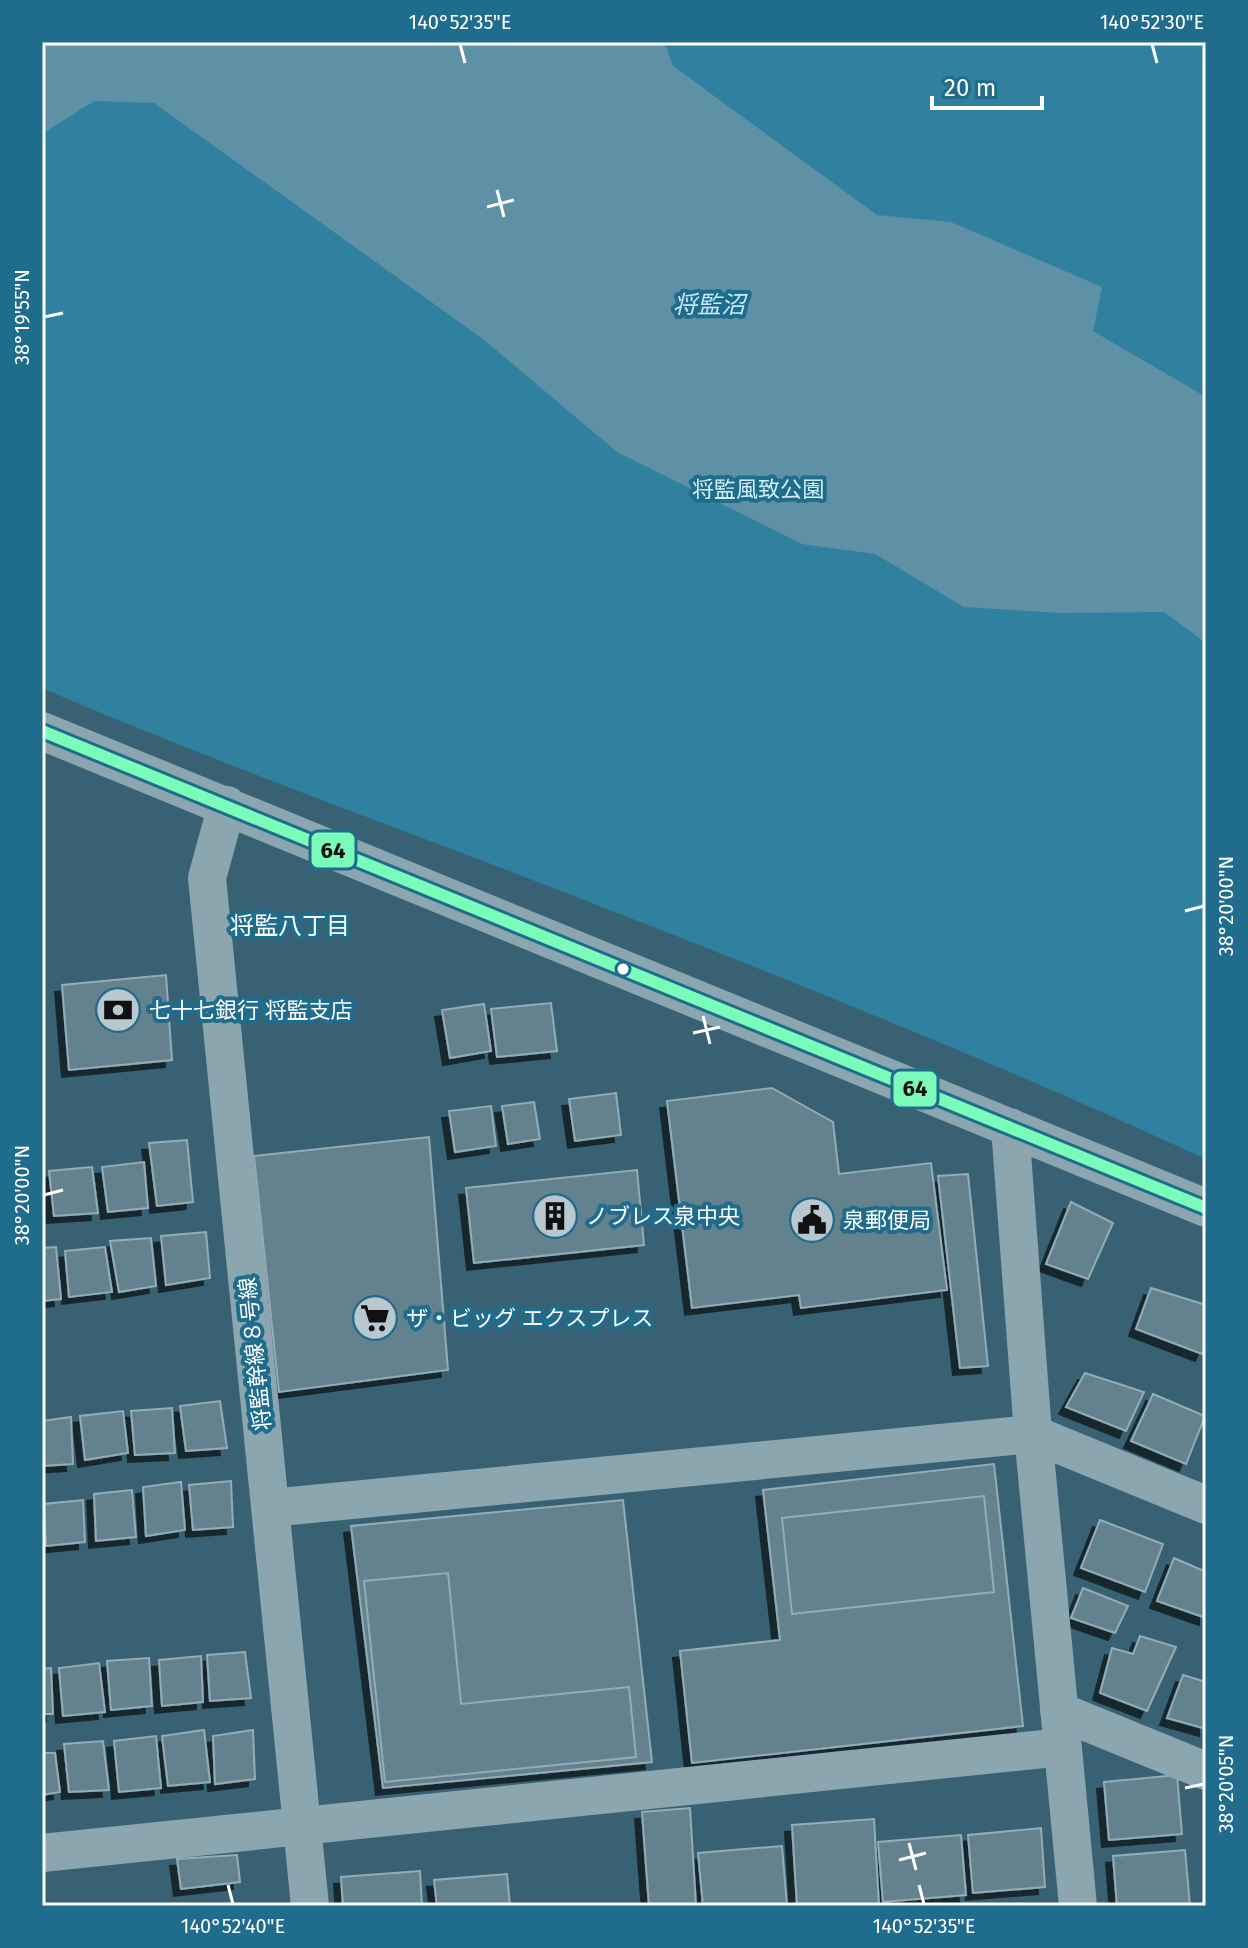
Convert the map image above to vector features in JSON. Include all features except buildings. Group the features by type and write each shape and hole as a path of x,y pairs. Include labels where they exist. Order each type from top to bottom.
{"street":[{"path":"42,731 1206,1208"},
{"name":"将監幹線８号線","path":"227,805 207,878 310,1906"},
{"path":"1010,1127 1033,1434 1078,1906"},
{"path":"270,1508 1033,1434 1206,1505"},
{"path":"42,1853 302,1826 1061,1729 1206,1771"}],"green space":[{"name":"将監風致公園","path":"42,42 1206,42 1206,1159 955,1049 785,979 224,762 42,688"}],"water":[{"name":"将監沼","path":"42,42 664,42 673,66 877,215 951,222 1102,287 1093,331 1206,397 1206,643 1164,612 1061,613 964,607 875,554 802,544 617,452 483,339 154,103 94,101 42,134"}],"transit line":[{"name":"64","path":"42,731 1206,1208"}],"place":[{"name":"七十七銀行 将監支店","path":"118,1010"},
{"name":"ノブレス泉中央","path":"555,1216"},
{"name":"泉郵便局","path":"812,1220"},
{"name":"ザ・ビッグ エクスプレス","path":"375,1318"}],"district":[{"name":"将監八丁目","path":"290,926"}]}
